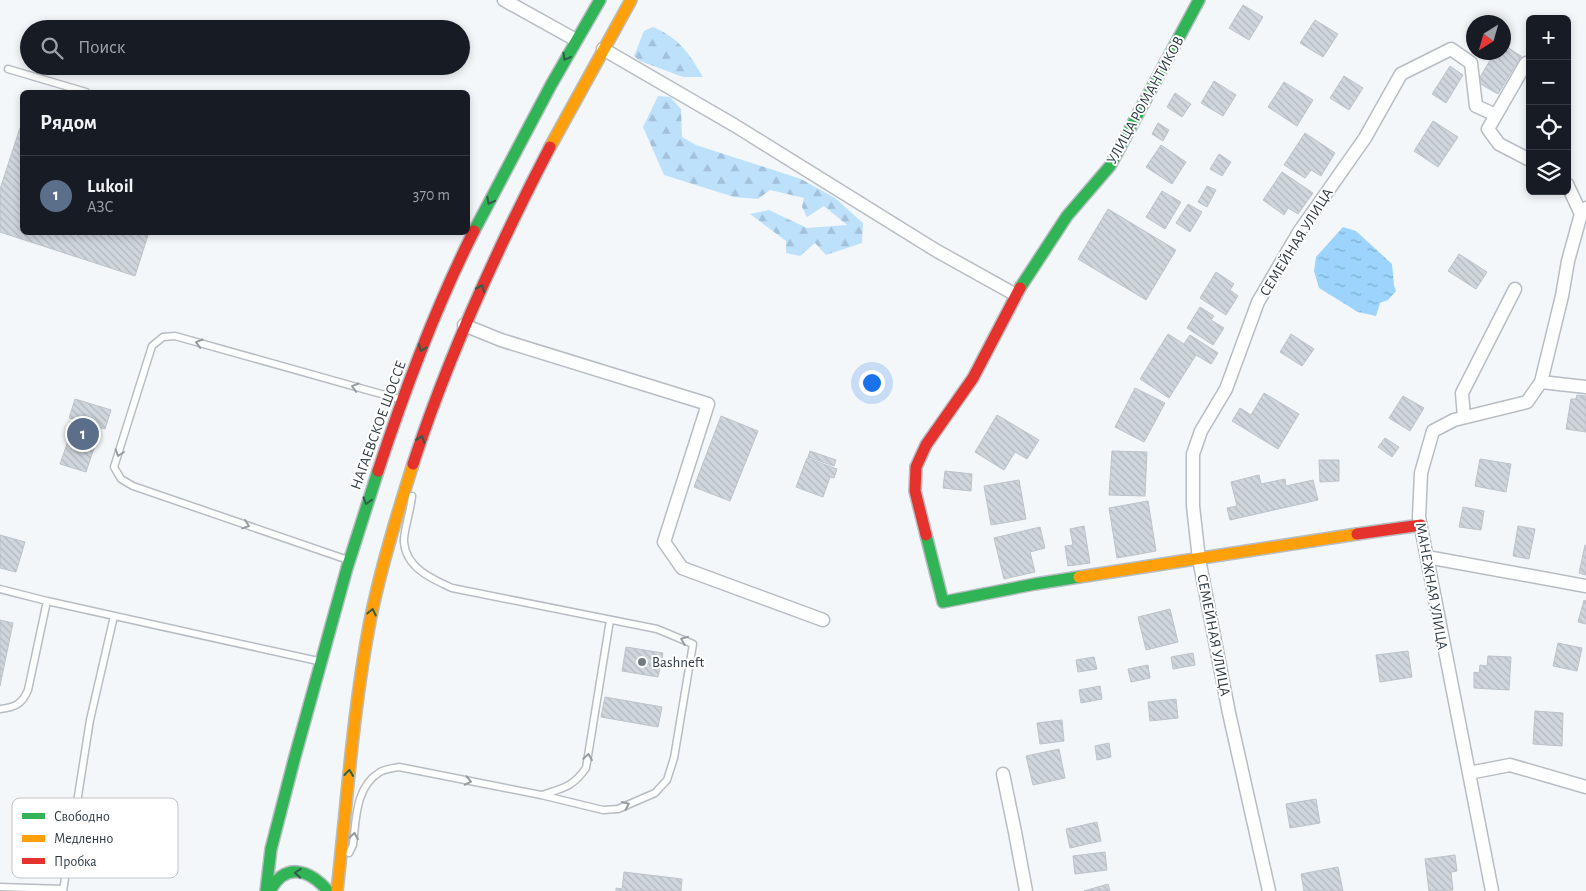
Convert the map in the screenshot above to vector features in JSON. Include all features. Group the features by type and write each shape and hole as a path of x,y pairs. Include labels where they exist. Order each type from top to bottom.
{"main road":[{"name":"НАГАЕВСКОЕ ШОССЕ","path":"470,234 576,40 600,0"},
{"path":"337,886 359,689 370,623 386,555 432,405 464,325 503,237 557,132 631,0"},
{"name":"УЛИЦА РОМАНТИКОВ","path":"1199,0 1110,166 1066,216 1016,295 973,378 926,445 916,467 915,491 943,602 1035,584 1199,559"},
{"name":"НАГАЕВСКОЕ ШОССЕ","path":"266,891 271,848 348,560 402,400 435,315 470,235"},
{"path":"1199,559 1254,549 1421,525"},
{"path":"270,891 276,879 282,875 287,872 301,871 320,881 328,891"}],"street":[{"path":"504,0 576,40"},
{"path":"602,49 734,125 937,251 1016,295"},
{"name":"СЕМЕЙНАЯ УЛИЦА","path":"1269,891 1229,713 1199,559 1193,506 1193,454 1201,431 1226,389 1258,302 1299,232 1365,138 1401,74 1451,49 1471,64 1476,106 1496,116"},
{"path":"1526,63 1488,129 1498,144 1526,158"},
{"path":"1571,190 1584,211"},
{"name":"МАНЕЖНАЯ УЛИЦА","path":"1492,891 1419,517 1421,473 1433,431 1454,420 1527,402 1541,382 1562,296 1568,261 1584,211"},
{"path":"1464,417 1462,393 1515,289"},
{"path":"464,325 501,340 708,404 664,542 682,568 823,620"},
{"path":"1541,382 1586,387"},
{"path":"1427,557 1586,586"},
{"path":"1469,773 1510,765 1586,787"},
{"path":"1003,774 1016,832 1026,891"}],"lane":[{"path":"8,70 20,73"},
{"path":"26,75 79,90"},
{"path":"348,560 133,486 121,479 114,467 152,346 163,337 175,336 402,400"},
{"path":"337,886 353,845 360,794 370,780 381,771 399,767 541,795 603,810 618,809 655,793 667,780 674,758 693,644 657,629 452,588 432,579 417,568 407,555 404,542 411,509 414,460"},
{"path":"0,589 320,662"},
{"path":"0,709 10,708 23,701 28,690 46,601"},
{"path":"78,798 90,720 114,616"},
{"path":"541,795 570,786 581,776 586,768 610,620"},
{"path":"0,887 63,890"}],"green space":[{"path":"653,27 677,41 703,77 683,77 640,61 634,56 644,31"},
{"path":"658,96 670,97 681,109 682,137 696,145 801,179 835,198 863,223 862,243 826,255 815,243 800,256 786,253 786,241 750,214 769,210 807,228 847,225 824,206 807,217 802,207 804,198 770,190 758,199 734,197 664,175 643,127"}],"water":[{"path":"1343,227 1356,231 1392,264 1396,291 1388,300 1380,303 1376,316 1358,312 1319,288 1314,271 1316,257"}],"building":[{"path":"1243,5 1263,17 1249,40 1229,28"},
{"path":"1315,20 1338,34 1323,57 1300,43"},
{"path":"1511,50 1521,56 1498,94 1477,82 1490,60 1511,60"},
{"path":"1450,66 1463,75 1446,103 1432,94"},
{"path":"1344,76 1363,88 1349,110 1330,98"},
{"path":"1214,81 1236,95 1223,116 1201,103"},
{"path":"1284,82 1313,100 1297,126 1268,107"},
{"path":"1175,93 1191,104 1182,117 1167,107"},
{"path":"1433,121 1458,137 1438,167 1414,151"},
{"path":"1158,123 1169,130 1163,141 1152,134"},
{"path":"20,128 20,235 148,235 135,276 0,232 0,189"},
{"path":"1305,133 1335,153 1321,176 1311,170 1305,178 1284,165"},
{"path":"1161,145 1186,162 1172,184 1146,167"},
{"path":"1219,154 1231,162 1222,176 1210,169"},
{"path":"1282,172 1313,193 1298,214 1288,208 1284,215 1263,200"},
{"path":"1207,186 1216,190 1207,207 1198,202"},
{"path":"1162,191 1181,202 1165,229 1146,217"},
{"path":"1188,204 1202,212 1190,232 1176,223"},
{"path":"1108,209 1176,250 1146,300 1078,259"},
{"path":"1459,254 1487,272 1476,289 1448,271"},
{"path":"1216,272 1234,284 1230,290 1238,296 1226,315 1200,298"},
{"path":"1200,307 1214,316 1211,320 1224,328 1213,345 1187,328"},
{"path":"1168,334 1184,344 1190,335 1218,353 1211,364 1196,355 1169,398 1140,379"},
{"path":"1291,334 1314,349 1302,366 1280,352"},
{"path":"1135,388 1165,403 1144,442 1115,427"},
{"path":"1264,393 1299,414 1278,449 1232,421 1240,408 1251,415"},
{"path":"1577,395 1586,396 1586,432 1566,429 1571,399 1576,399"},
{"path":"1403,396 1424,408 1410,431 1389,418"},
{"path":"75,399 111,410 105,429 93,425 87,445 94,448 86,472 60,464 69,438 74,440 80,421 69,418"},
{"path":"997,415 1039,440 1027,459 1015,452 1004,470 975,452"},
{"path":"721,416 758,431 730,501 694,487"},
{"path":"1385,438 1399,447 1392,457 1378,447"},
{"path":"810,451 836,460 834,466 808,457"},
{"path":"1112,451 1147,452 1145,496 1109,495"},
{"path":"807,458 837,469 834,478 830,477 823,497 796,487"},
{"path":"1480,459 1511,464 1506,492 1475,486"},
{"path":"1319,460 1339,460 1339,481 1320,482"},
{"path":"945,471 972,474 971,491 943,488"},
{"path":"1259,475 1261,484 1285,479 1286,486 1313,480 1318,500 1230,520 1227,508 1237,506 1231,482"},
{"path":"1019,480 1026,519 991,525 984,486"},
{"path":"1148,501 1156,551 1117,558 1109,508"},
{"path":"1463,507 1484,511 1481,530 1459,527"},
{"path":"1084,526 1090,563 1068,566 1065,546 1073,545 1070,529"},
{"path":"1518,526 1535,529 1529,559 1513,556"},
{"path":"1040,527 1045,548 1030,552 1035,572 1004,579 994,538"},
{"path":"0,535 25,542 16,572 0,568"},
{"path":"1586,545 1586,575 1579,573"},
{"path":"1584,600 1586,601 1586,624 1578,622"},
{"path":"1170,609 1178,642 1146,650 1138,617"},
{"path":"0,620 13,623 0,686"},
{"path":"1558,643 1582,648 1577,671 1553,666"},
{"name":"Bashneft","path":"626,647 663,653 658,677 622,671"},
{"path":"1408,651 1412,677 1380,682 1376,655"},
{"path":"1193,653 1195,665 1173,669 1171,657"},
{"path":"1488,656 1511,657 1509,690 1474,688 1474,672 1479,673 1480,665 1487,666"},
{"path":"1094,657 1097,669 1078,672 1076,660"},
{"path":"1148,665 1150,678 1131,682 1128,669"},
{"path":"1100,686 1102,699 1081,703 1079,690"},
{"path":"605,697 662,707 658,727 601,717"},
{"path":"1176,699 1178,718 1150,721 1148,702"},
{"path":"1535,711 1563,713 1562,746 1533,744"},
{"path":"1062,720 1064,741 1040,744 1037,723"},
{"path":"1109,743 1111,757 1097,760 1095,746"},
{"path":"1059,749 1065,778 1033,785 1026,756"},
{"path":"1316,799 1320,823 1290,828 1286,804"},
{"path":"1097,822 1101,841 1070,848 1066,829"},
{"path":"1105,852 1107,870 1075,874 1073,856"},
{"path":"1455,855 1457,871 1451,872 1453,890 1429,891 1425,859"},
{"path":"1338,867 1343,891 1304,891 1301,874"},
{"path":"624,872 682,879 681,891 616,891 616,888 622,889"},
{"path":"1108,884 1110,891 1084,891"}],"traffic: fast":[{"path":"474,231 551,85 600,0"},
{"path":"1020,288 1067,216 1110,166 1199,0"},
{"path":"266,891 271,849 294,760 347,568 378,471"},
{"path":"926,535 943,602 1079,577"},
{"path":"270,891 276,882 290,872 305,874 321,883 328,891"}],"traffic: slow":[{"path":"550,147 631,0"},
{"path":"337,891 364,654 384,561 413,464"},
{"path":"1079,577 1357,534"}],"traffic: jam":[{"path":"413,464 442,382 475,302 511,224 550,147"},
{"path":"378,471 422,349 446,289 474,231"},
{"path":"926,535 915,491 916,467 926,445 973,378 1020,288"},
{"path":"1357,534 1421,525"}],"place":[{"name":"Lukoil","path":"83,434"},
{"name":"Bashneft","path":"642,662"}]}
